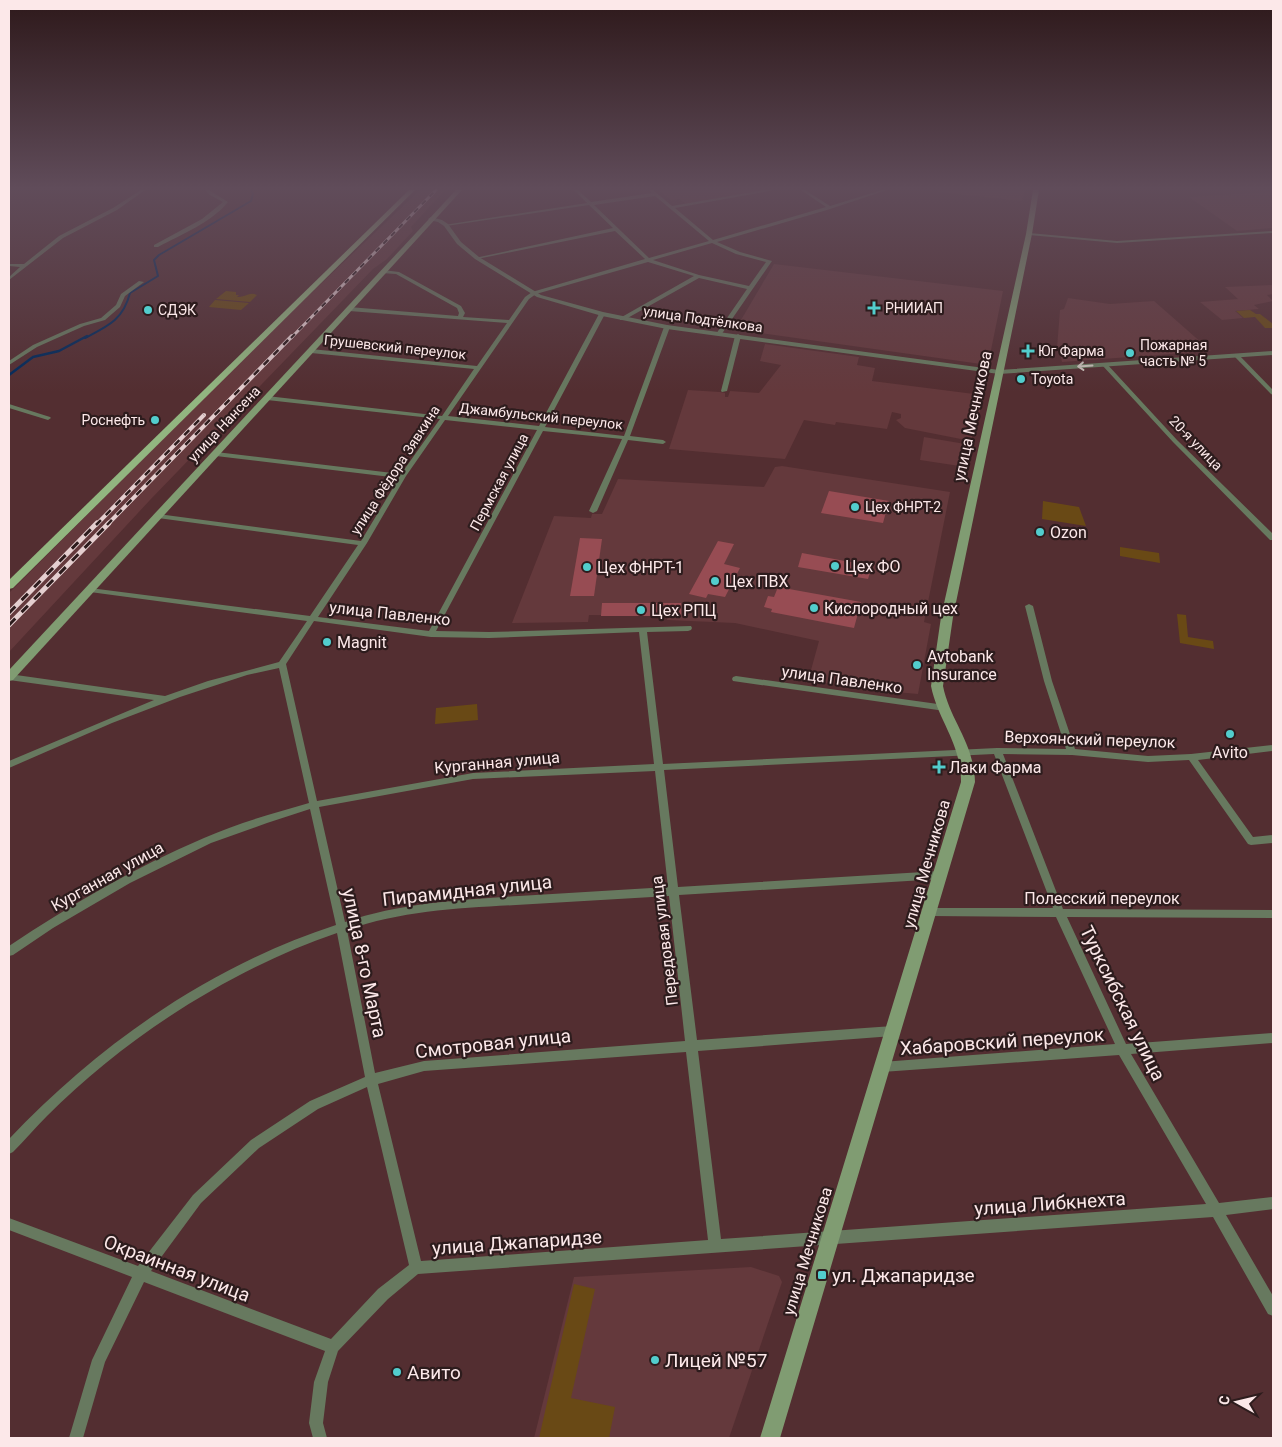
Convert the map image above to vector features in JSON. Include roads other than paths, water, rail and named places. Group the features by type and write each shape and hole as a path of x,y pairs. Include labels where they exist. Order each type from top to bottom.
{"main road":[{"path":"10,583 343,258"},
{"name":"улица Нансена","path":"9,677 396,258"},
{"name":"улица Мечникова","path":"770,1438 828,1237 930,912 968,782 969,770 966,753 944,708 937,686 947,617 1024,258"}],"street":[{"path":"9,279 37,258"},
{"name":"улица Подтёлкова","path":"477,258 534,293 622,319 667,327 999,372 1273,353"},
{"path":"646,258 648,260 698,276 751,288"},
{"path":"534,293 656,258"},
{"path":"719,334 769,261 756,258"},
{"path":"9,265 26,266"},
{"path":"383,272 397,274 459,308 462,313 460,318"},
{"path":"622,319 698,276"},
{"path":"9,363 35,346 82,325 103,319 118,306 123,294 141,282"},
{"name":"улица Фёдора Зявкина","path":"282,664 364,543 403,476 509,322 527,298 534,293"},
{"path":"349,309 509,322"},
{"name":"Пермская улица","path":"431,634 602,314"},
{"path":"593,511 626,438 667,327"},
{"path":"724,392 738,336"},
{"name":"Грушевский переулок","path":"311,351 477,368"},
{"path":"1236,355 1273,393"},
{"name":"20-я улица","path":"1104,364 1174,440 1273,538"},
{"name":"Джамбульский переулок","path":"267,398 663,442"},
{"path":"9,406 48,418"},
{"path":"216,454 403,476"},
{"path":"158,516 364,543"},
{"name":"улица Павленко","path":"90,590 431,634 489,635 688,628"},
{"path":"1029,606 1048,681 1072,752"},
{"name":"Передовая улица","path":"643,630 715,1247"},
{"path":"9,765 163,698 242,673 282,664"},
{"name":"улица 8-го Марта","path":"282,664 312,805 341,926 371,1080 416,1268"},
{"path":"9,677 163,698"},
{"name":"улица Павленко","path":"736,679 944,708"},
{"name":"Верхоянский переулок","path":"966,753 998,751 1072,752 1148,759 1191,757 1273,748"},
{"name":"Турксибская улица","path":"998,751 1059,912 1123,1050 1273,1310"},
{"name":"Курганная улица","path":"9,952 49,925 126,880 208,840 312,805 473,776 966,753"},
{"path":"1191,757 1250,841 1273,839"},
{"name":"Пирамидная улица","path":"9,1148 80,1079 115,1050 172,1010 254,962 341,926 405,911 464,904 940,875"},
{"name":"Полесский переулок","path":"930,912 1273,914"},
{"name":"Смотровая улица","path":"76,1438 99,1360 140,1275 197,1199 255,1144 314,1104 371,1080 424,1066 893,1031"},
{"name":"Хабаровский переулок","path":"882,1067 1273,1038"},
{"name":"улица Либкнехта","path":"828,1237 1217,1210 1273,1203"},
{"name":"Окраинная улица","path":"9,1224 333,1347"},
{"name":"улица Джапаридзе","path":"320,1438 316,1423 320,1382 333,1347 383,1294 416,1268 828,1237"}],"waterway":[{"path":"85,338 114,321 123,310 130,293 158,276 154,260 156,258"},
{"path":"9,375 33,357 59,351 87,336"}],"railway":[{"path":"291,338 370,258"},
{"path":"107,525 292,336"},
{"path":"96,525 204,415"},
{"path":"9,613 97,523"},
{"path":"9,625 109,523"}],"place":[{"name":"РНИИАП","path":"874,308"},
{"name":"СДЭК","path":"148,310"},
{"name":"Юг Фарма","path":"1028,351"},
{"name":"Пожарная часть № 5","path":"1130,353"},
{"name":"Toyota","path":"1021,379"},
{"name":"Роснефть","path":"155,420"},
{"name":"Цех ФНРТ-2","path":"855,507"},
{"name":"Ozon","path":"1040,532"},
{"name":"Цех ФО","path":"835,566"},
{"name":"Цех ФНРТ-1","path":"587,567"},
{"name":"Цех ПВХ","path":"715,581"},
{"name":"Кислородный цех","path":"814,608"},
{"name":"Цех РПЦ","path":"641,610"},
{"name":"Magnit","path":"327,642"},
{"name":"Avtobank Insurance","path":"917,665"},
{"name":"Avito","path":"1230,734"},
{"name":"Лаки Фарма","path":"939,767"},
{"name":"ул. Джапаридзе","path":"822,1275"},
{"name":"Лицей №57","path":"655,1360"},
{"name":"Авито","path":"397,1372"}]}
